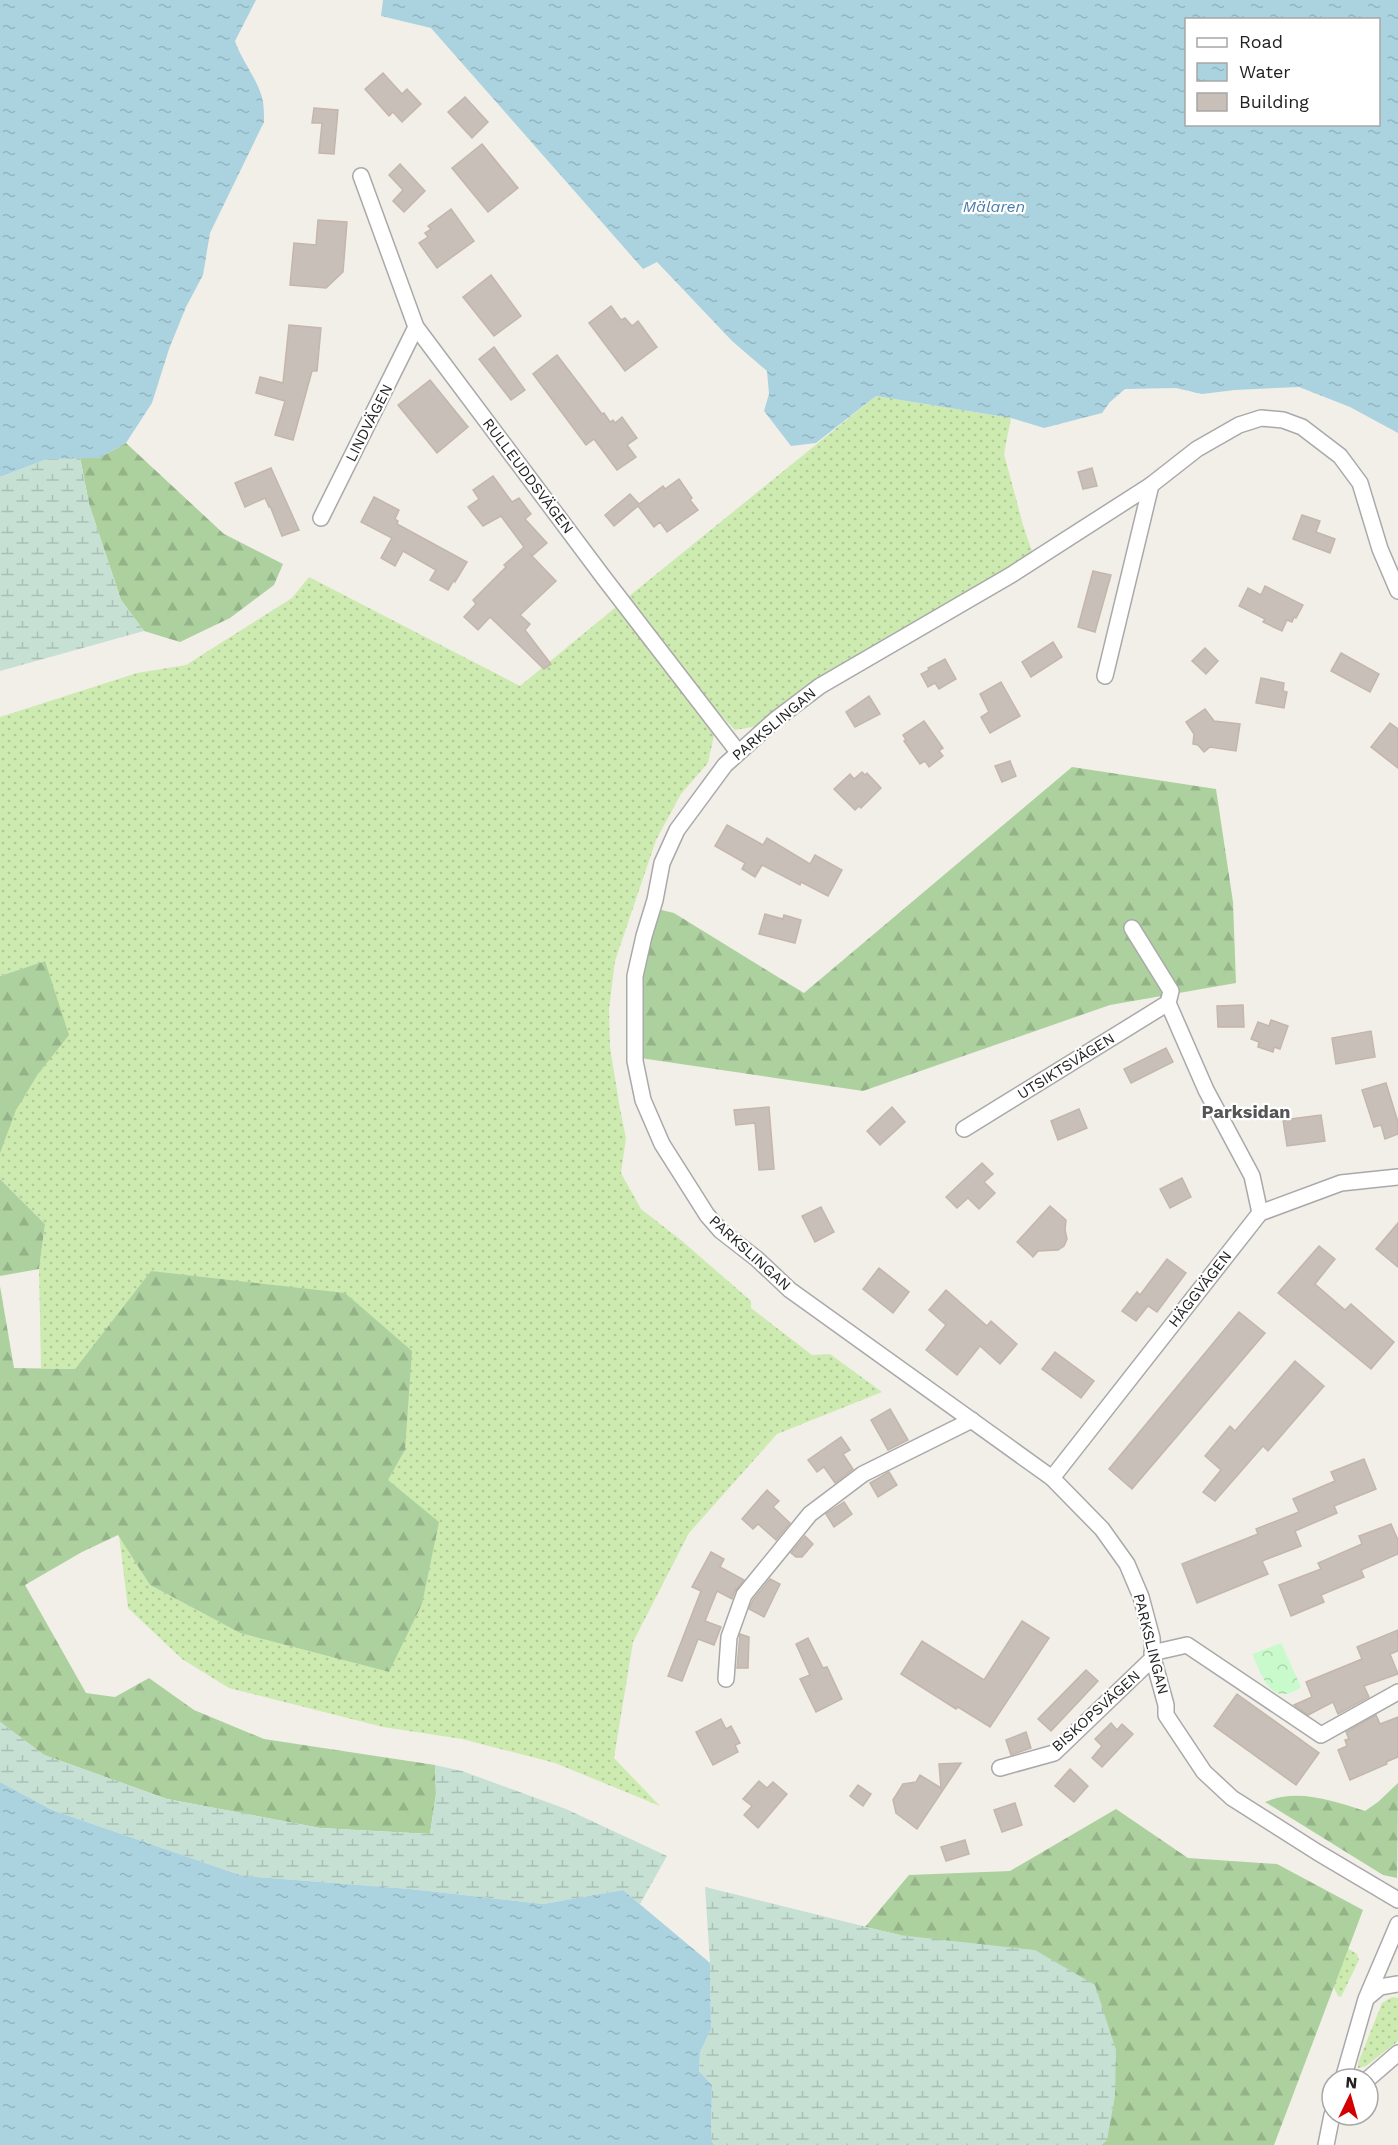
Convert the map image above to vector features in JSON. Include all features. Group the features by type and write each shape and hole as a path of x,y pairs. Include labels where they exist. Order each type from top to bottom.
{"street":[{"name":"RULLEUDDSVÄGEN","path":"361,176 416,327 597,569 738,752"},
{"name":"LINDVÄGEN","path":"321,518 416,327"},
{"name":"PARKSLINGAN","path":"1398,591 1380,549 1360,483 1340,456 1302,427 1283,420 1261,418 1239,425 1197,448 1151,485 1011,575 820,686 738,752 725,765 683,821 662,863 635,976 635,1061 643,1101 662,1144 707,1215 721,1231 757,1259 790,1290 1052,1478 1102,1529 1127,1564 1141,1597 1152,1638 1153,1656 1164,1696 1166,1715 1204,1772 1232,1798 1398,1900"},
{"path":"1105,676 1151,485"},
{"path":"1132,928 1171,991 1168,1003 1206,1090 1252,1176 1260,1213 1341,1183 1398,1177"},
{"name":"UTSIKTSVÄGEN","path":"964,1129 1168,1003"},
{"name":"HÄGGVÄGEN","path":"1052,1478 1260,1213"},
{"path":"726,1679 729,1637 744,1594 810,1514 863,1474 972,1420"},
{"path":"1153,1656 1187,1646 1321,1735 1398,1692"},
{"name":"BISKOPSVÄGEN","path":"1000,1768 1054,1753 1153,1656"},
{"path":"1346,2067 1366,1999 1398,1924"},
{"path":"1366,1999 1380,1987 1398,1984"},
{"path":"1380,2069 1398,2053"},
{"path":"1326,2145 1330,2127"}],"green space":[{"path":"876,396 1011,418 1004,454 1033,554 826,673 764,725 735,730 717,711 628,597"},
{"path":"126,443 224,534 283,564 274,585 230,618 180,642 144,631 121,600 89,504 80,457 99,458"},
{"path":"80,457 89,504 121,600 144,631 0,671 0,477 47,459"},
{"path":"309,577 520,686 616,607 714,735 708,763 681,794 656,840 615,961 609,1009 610,1047 626,1138 621,1173 641,1209 751,1301 751,1308 812,1355 830,1354 882,1392 777,1434 689,1533 633,1642 614,1758 660,1806 555,1763 462,1739 383,1727 229,1688 182,1659 128,1608 119,1535 150,1585 240,1633 389,1672 387,1481 405,1450 152,1271 75,1369 41,1368 39,1269 45,1224 0,1179 0,1148 15,1110 38,1074 45,961 0,976 0,717 137,673 186,665 292,598"},
{"path":"1072,767 1216,789 1233,902 1236,983 1110,1005 863,1091 640,1058 641,982 657,909 674,913 804,993"},
{"path":"45,961 69,1035 38,1074 16,1110 0,1153 0,976"},
{"path":"0,1179 45,1224 39,1269 0,1276"},
{"path":"151,1271 345,1293 412,1351 405,1450 388,1480 439,1522 422,1604 389,1672 240,1633 150,1585 118,1535 82,1552 25,1585 86,1693 115,1697 149,1678 194,1710 264,1739 435,1765 436,1794 430,1834 320,1828 167,1799 44,1755 0,1722 0,1286 14,1368 75,1369"},
{"path":"1281,1643 1301,1687 1291,1693 1282,1694 1269,1687 1252,1654"},
{"path":"0,1722 44,1755 167,1799 320,1828 430,1834 436,1794 435,1765 462,1771 566,1809 667,1856 640,1904 623,1890 543,1904 410,1889 243,1876 52,1810 0,1782"},
{"path":"1398,1783 1397,1878 1383,1875 1265,1802 1277,1798 1302,1796 1328,1800 1365,1811"},
{"path":"1116,1809 1188,1858 1277,1864 1363,1910 1274,2145 1101,2145 1107,2140 900,1935 865,1927 909,1875 1010,1871"},
{"path":"705,1887 899,1935 1035,1950 1095,1985 1116,2050 1115,2096 1107,2140 1101,2145 714,2145 711,2139 712,2085 699,2071 700,2052 711,2029"},
{"path":"1300,1919 1357,1954 1359,1960 1341,1997 1338,1996"},
{"path":"1392,1997 1398,1998 1398,2041 1366,2066 1358,2067 1358,2063 1382,2003"}],"water":[{"path":"0,0 256,0 235,41 261,94 264,122 210,233 203,275 186,307 169,349 152,403 126,443 99,458 47,459 0,477"},
{"name":"Mälaren","path":"383,0 1398,0 1398,433 1350,407 1299,387 1202,394 1176,388 1125,389 1110,402 1102,413 1044,428 1011,418 876,396 816,443 791,446 764,411 769,394 767,371 732,341 657,262 643,269 431,28 381,16"},
{"path":"0,1782 52,1810 243,1876 410,1889 543,1904 623,1890 710,1963 711,2029 700,2052 699,2071 712,2085 711,2139 714,2145 0,2145"}],"building":[{"path":"383,73 402,94 407,89 421,104 402,122 393,112 389,116 365,89"},
{"path":"465,97 488,122 472,138 448,112"},
{"path":"314,108 338,110 334,154 319,153 322,123 312,123"},
{"path":"482,144 518,188 488,212 452,168"},
{"path":"400,164 425,191 404,212 393,201 403,190 389,175"},
{"path":"451,209 474,241 437,268 419,243 428,237 425,233 431,229 428,226"},
{"path":"318,220 347,222 343,272 326,288 290,285 294,243 316,245"},
{"path":"491,275 521,316 494,336 463,297"},
{"path":"611,306 621,320 625,318 632,326 638,321 657,347 625,371 589,323"},
{"path":"289,325 321,328 317,371 312,371 293,440 275,435 285,401 256,393 260,377 283,383"},
{"path":"494,347 525,390 511,400 479,359"},
{"path":"557,355 602,414 604,413 610,422 613,420 615,423 622,417 637,438 627,445 636,457 617,470 594,439 586,445 533,374"},
{"path":"430,380 468,427 437,453 398,405"},
{"path":"271,468 299,530 282,536 265,498 245,507 235,483"},
{"path":"1092,468 1097,486 1083,489 1078,472"},
{"path":"493,476 512,502 519,498 531,514 525,519 547,543 532,556 529,553 556,581 520,615 530,624 525,630 551,664 544,669 490,617 478,630 464,617 476,604 473,600 506,567 504,565 524,547 501,516 483,526 468,507 479,499 473,490"},
{"path":"679,479 698,510 667,532 660,522 654,527 638,506 614,526 605,515 630,494 639,504 663,486 665,489"},
{"path":"374,497 399,510 395,519 398,521 397,524 467,562 448,590 430,580 436,570 403,551 395,566 381,558 392,538 361,522"},
{"path":"1302,515 1320,521 1316,532 1335,539 1330,553 1293,539"},
{"path":"1093,571 1111,575 1095,632 1078,627"},
{"path":"1265,586 1303,605 1292,622 1287,620 1282,631 1263,622 1265,619 1239,606 1248,588 1261,595"},
{"path":"1053,642 1062,657 1031,677 1022,662"},
{"path":"1205,648 1218,661 1206,674 1192,661"},
{"path":"1341,653 1379,674 1370,692 1331,671"},
{"path":"945,659 956,679 939,689 935,683 928,687 921,674"},
{"path":"1261,678 1284,683 1283,691 1287,692 1284,708 1256,703"},
{"path":"1001,682 1020,716 990,733 981,717 989,712 980,694"},
{"path":"869,696 880,714 855,727 846,712"},
{"path":"1205,709 1214,721 1240,724 1236,751 1210,747 1204,752 1198,745 1193,744 1194,734 1186,722"},
{"path":"924,721 943,748 939,751 943,756 929,767 925,761 920,764 904,741 906,740 903,735"},
{"path":"1390,723 1398,729 1398,768 1371,747"},
{"path":"1010,761 1016,776 1002,782 995,766"},
{"path":"862,772 865,775 867,773 881,788 861,808 859,806 855,810 834,789 850,774 854,779"},
{"path":"727,825 763,845 767,838 810,864 815,855 842,870 828,896 801,882 800,885 762,865 755,877 742,869 745,863 715,846"},
{"path":"765,914 783,919 784,915 801,920 795,943 759,934"},
{"path":"1243,1005 1244,1027 1218,1027 1217,1006"},
{"path":"1271,1020 1288,1026 1280,1049 1274,1047 1273,1052 1258,1047 1259,1042 1251,1039 1258,1022 1269,1026"},
{"path":"1371,1031 1375,1057 1336,1064 1332,1038"},
{"path":"1166,1048 1173,1062 1131,1083 1124,1069"},
{"path":"1386,1083 1398,1122 1398,1134 1385,1139 1381,1125 1374,1127 1362,1090"},
{"path":"769,1107 774,1169 759,1170 755,1123 736,1125 734,1110"},
{"path":"892,1107 905,1122 880,1145 867,1131"},
{"path":"1079,1109 1087,1128 1058,1140 1051,1121"},
{"path":"1321,1115 1325,1141 1287,1146 1283,1120"},
{"path":"982,1163 993,1174 984,1182 995,1193 979,1209 968,1198 957,1208 946,1197"},
{"path":"1182,1178 1191,1197 1170,1208 1160,1189"},
{"path":"1050,1206 1066,1220 1067,1239 1064,1246 1058,1250 1038,1251 1033,1257 1017,1242"},
{"path":"821,1207 834,1232 815,1242 802,1216"},
{"path":"1398,1223 1398,1267 1376,1249"},
{"path":"1319,1246 1335,1259 1315,1284 1345,1310 1351,1304 1394,1342 1371,1369 1278,1293"},
{"path":"1167,1259 1186,1273 1157,1312 1148,1306 1136,1321 1122,1311 1137,1292 1140,1295"},
{"path":"879,1268 909,1292 893,1313 863,1289"},
{"path":"946,1290 987,1326 991,1321 1017,1344 1000,1364 980,1346 957,1375 926,1350 946,1325 929,1310"},
{"path":"1239,1312 1265,1333 1132,1489 1109,1469"},
{"path":"1055,1352 1094,1381 1081,1398 1042,1369"},
{"path":"1295,1361 1324,1386 1268,1451 1263,1446 1215,1501 1203,1492 1221,1470 1205,1456 1230,1426 1235,1431"},
{"path":"890,1409 908,1440 888,1450 871,1420"},
{"path":"841,1437 850,1450 843,1454 853,1469 835,1483 824,1467 817,1472 808,1460"},
{"path":"1364,1459 1376,1489 1334,1506 1337,1513 1295,1531 1301,1546 1262,1561 1268,1574 1197,1603 1182,1564 1258,1534 1256,1529 1299,1512 1293,1499 1335,1481 1331,1472"},
{"path":"889,1472 897,1485 878,1497 870,1483"},
{"path":"767,1490 779,1501 773,1507 790,1523 776,1540 758,1524 753,1529 742,1519"},
{"path":"844,1502 852,1514 834,1527 826,1514"},
{"path":"1391,1524 1398,1540 1398,1554 1361,1570 1364,1577 1321,1595 1324,1602 1291,1616 1279,1585 1321,1569 1318,1563 1362,1544 1359,1536"},
{"path":"805,1536 813,1544 802,1557 796,1557 791,1553"},
{"path":"711,1552 724,1559 720,1567 744,1580 736,1590 736,1588 732,1599 717,1591 705,1621 721,1627 714,1645 698,1639 682,1681 668,1676 701,1591 692,1587"},
{"path":"770,1579 780,1584 764,1617 749,1609 753,1600"},
{"path":"1022,1621 1049,1638 990,1727 958,1707 956,1709 901,1674 922,1641 984,1680"},
{"path":"1398,1630 1398,1651 1390,1654 1398,1674 1364,1686 1369,1697 1338,1714 1333,1702 1308,1715 1294,1705 1312,1697 1306,1682 1362,1659 1357,1647"},
{"path":"740,1634 749,1637 748,1668 737,1668"},
{"path":"808,1638 823,1668 827,1667 842,1699 816,1712 800,1679 810,1675 796,1644"},
{"path":"1086,1670 1098,1681 1051,1731 1038,1719"},
{"path":"1237,1694 1319,1753 1296,1785 1214,1726"},
{"path":"1376,1715 1380,1724 1398,1717 1398,1757 1350,1780 1338,1750 1347,1746 1345,1740 1349,1739 1346,1732"},
{"path":"721,1719 726,1729 731,1726 740,1743 735,1745 738,1752 713,1765 696,1732"},
{"path":"1111,1723 1117,1730 1122,1724 1133,1734 1102,1767 1092,1758 1102,1746 1095,1739"},
{"path":"1026,1732 1031,1748 1011,1755 1006,1740"},
{"path":"961,1763 917,1829 896,1813 893,1800 903,1784 916,1782 920,1775 941,1788 939,1764"},
{"path":"1070,1769 1088,1786 1074,1802 1055,1786"},
{"path":"759,1781 767,1788 773,1782 787,1794 758,1828 744,1815 752,1806 743,1799"},
{"path":"858,1785 871,1794 863,1806 850,1796"},
{"path":"1015,1803 1022,1825 1002,1832 994,1810"},
{"path":"965,1840 969,1854 946,1861 941,1847"}],"district":[{"name":"Parksidan","path":"1246,1111"}]}
